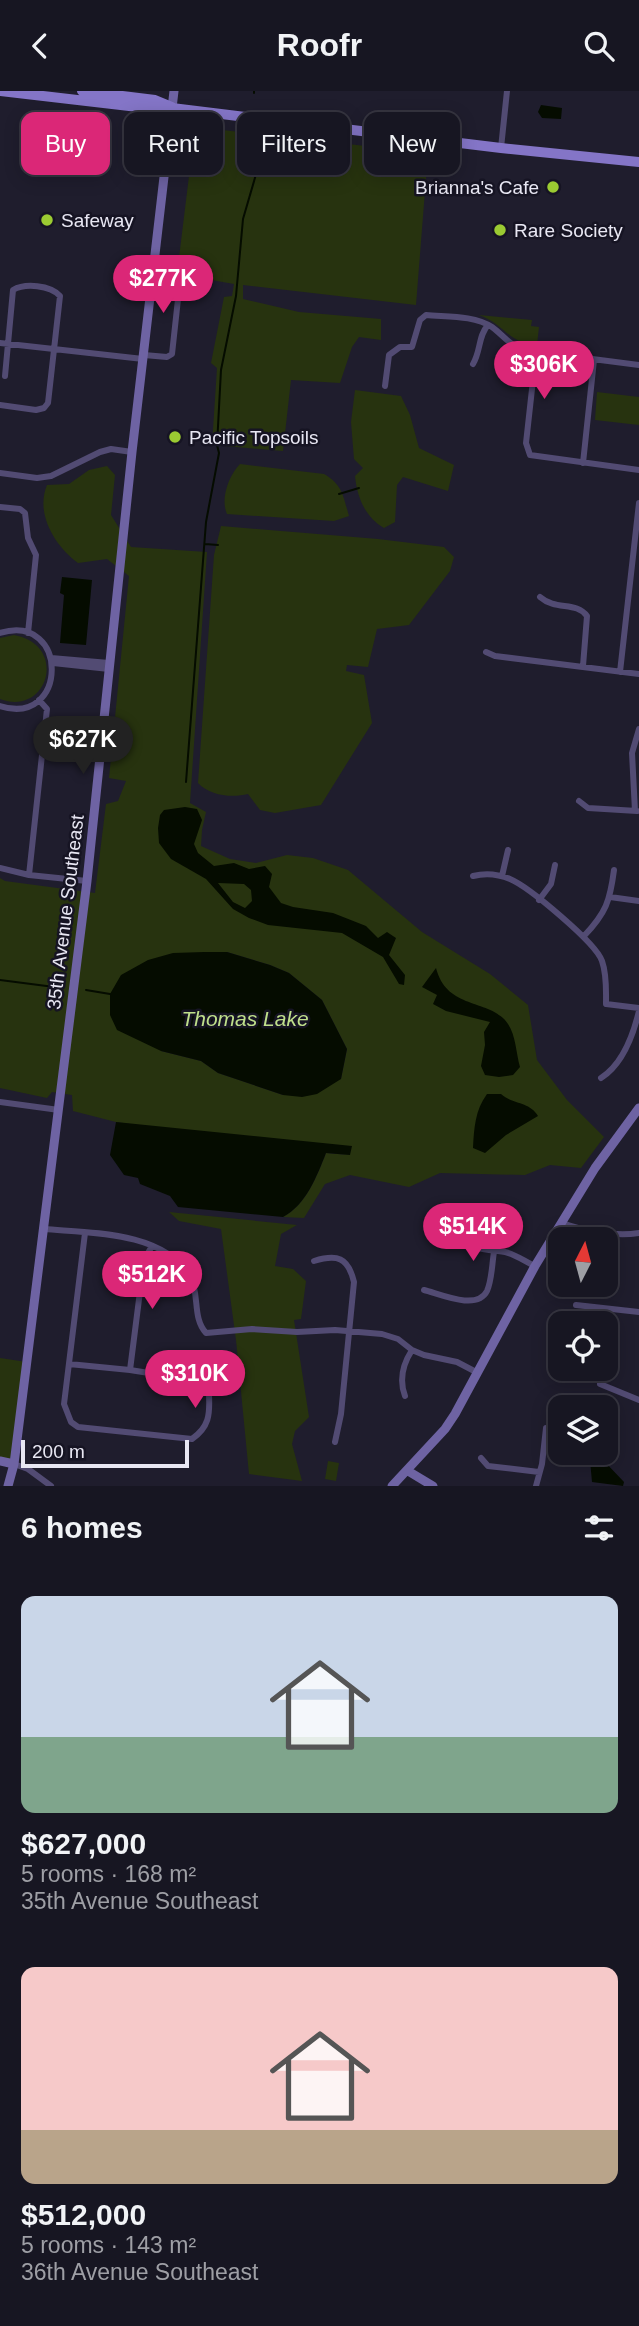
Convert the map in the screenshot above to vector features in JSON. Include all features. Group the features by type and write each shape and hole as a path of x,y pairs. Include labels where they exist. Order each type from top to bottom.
{"main road":[{"path":"0,91 639,162"},
{"path":"44,91 51,91"},
{"path":"82,91 155,100 172,108"}],"street":[{"name":"35th Avenue Southeast","path":"8,1486 14,1464 87,881 132,452 174,91"},
{"path":"501,148 508,91"},
{"path":"4,343 54,350 167,357 172,354 179,290 174,285 153,282"},
{"path":"0,405 36,409 44,408 48,403 60,296 51,289 22,286 13,290 4,343 5,376"},
{"path":"385,386 388,355 400,347 412,347 420,320 426,315 473,320 488,325 511,345 536,353 639,365"},
{"path":"473,364 478,357 482,332 488,325"},
{"path":"536,353 526,443 530,455 639,470"},
{"path":"583,463 594,360"},
{"path":"0,473 37,478 51,476 100,452 111,449 132,452"},
{"path":"620,672 639,503"},
{"path":"0,507 20,509 25,513 27,538 36,555 27,633"},
{"path":"540,597 549,604 579,608 587,616 583,666"},
{"path":"0,633 15,630 27,633 42,642 52,660 53,677 39,700 26,707 1,707 0,716"},
{"path":"486,652 495,656 639,674"},
{"path":"52,660 109,666"},
{"path":"29,875 47,709 39,700"},
{"path":"579,801 588,808 637,811 632,753 639,729"},
{"path":"502,876 508,849"},
{"path":"539,900 551,884 555,866"},
{"path":"0,867 29,875 87,881"},
{"path":"584,936 605,912 614,870"},
{"path":"473,876 484,873 502,876 523,886 584,936 602,960 606,1005 639,1010 635,1029 625,1050 612,1071 601,1078"},
{"path":"610,897 639,901"},
{"path":"0,1102 59,1111"},
{"path":"392,1486 445,1429 536,1266 595,1168 639,1108"},
{"path":"437,1223 458,1245 508,1252 536,1266"},
{"path":"562,1223 601,1232 639,1233"},
{"path":"44,1229 138,1239 169,1256 189,1275 194,1285 201,1327 206,1333 252,1329 382,1334 398,1339 412,1350 457,1362 478,1373"},
{"path":"69,1364 199,1381 209,1395 207,1423 202,1432 192,1439 78,1427 71,1422 64,1404 85,1233"},
{"path":"130,1370 144,1260 152,1246"},
{"path":"424,1290 470,1301 481,1299 487,1290 494,1252"},
{"path":"314,1261 336,1257 352,1270 354,1282 341,1413 335,1442"},
{"path":"576,1305 639,1312"},
{"path":"405,1396 402,1387 404,1364 412,1350"},
{"path":"600,1384 639,1400"},
{"path":"536,1486 546,1428"},
{"path":"481,1458 488,1466 539,1472"},
{"path":"0,1461 28,1469 51,1486"},
{"path":"408,1471 433,1486"}],"green space":[{"path":"223,130 237,132 237,175 350,175 350,144 364,146 364,175 426,175 416,305 243,285 243,299 299,312 381,319 381,340 359,337 352,347 340,383 291,380 283,451 212,445 217,368 211,363 224,297 232,296 234,284 177,274 189,175 223,175"},
{"path":"479,315 532,320 531,326 539,327 537,345 520,341"},
{"path":"355,390 401,396 410,415 419,448 454,465 448,491 403,477 397,485 395,522 384,528 367,512 356,484 355,476 363,468 354,459 351,422"},
{"path":"597,392 639,397 639,425 595,420"},
{"path":"240,464 324,474 339,487 349,516 334,521 227,514 227,487"},
{"path":"107,466 115,475 111,515 131,547 207,552 190,803 206,812 201,846 230,859 256,863 287,855 313,858 348,870 422,932 490,974 528,1005 537,1060 567,1100 604,1137 581,1168 550,1165 525,1175 440,1173 409,1187 350,1175 325,1184 304,1218 283,1217 304,1198 326,1153 349,1155 116,1122 73,1111 72,1095 52,1092 47,1098 0,1088 0,878 5,881 95,893 106,804 118,801 126,781 109,778 129,576 107,559 78,563 62,548 45,518 44,496 47,485 69,484 89,470","holes":["227,952 289,973 322,1000 347,1049 341,1079 283,1095 218,1073 201,1061 161,1051"]},
{"path":"221,526 444,547 454,557 450,571 409,625 377,629 368,667 347,665 346,671 364,675 372,723 321,805 275,813 260,810 248,794 222,795 209,791 198,783 214,555"},
{"path":"14,635 31,641 42,652 46,664 46,677 40,689 30,698 17,702 0,699 0,638"},
{"path":"169,1212 297,1225 281,1234 275,1266 293,1269 306,1281 301,1319 294,1320 309,1417 295,1431 292,1444 302,1481 249,1474 236,1340 221,1229 179,1221"},
{"path":"0,1358 27,1362 14,1464 0,1461"},
{"path":"328,1461 339,1463 336,1481 325,1479"}],"water":[{"path":"541,105 562,108 561,119 542,118 538,112"},
{"path":"62,577 92,580 86,645 60,643 64,595 60,593"},
{"path":"185,807 197,809 202,820 194,844 198,853 214,866 234,863 249,869 265,866 272,874 269,887 281,903 333,913 366,926 378,938 387,932 396,938 389,955 405,975 404,985 399,984 383,957 342,933 268,925 233,909 206,879 171,859 159,843 158,828 160,815 164,810","holes":["218,883 244,884 251,890 252,901 245,908 233,902"]},
{"name":"Thomas Lake","path":"227,952 289,973 322,1000 347,1049 341,1079 317,1094 302,1097 283,1095 218,1073 201,1061 161,1051 117,1030 110,1015 110,994 121,975 148,960 173,953"},
{"path":"436,968 442,982 459,998 491,1010 508,1024 520,1067 513,1075 485,1075 481,1066 485,1045 484,1032 490,1022 446,1011 433,1004 437,995 422,987"},
{"path":"487,1094 501,1094 526,1105 538,1116 506,1135 485,1153 473,1148 478,1113"},
{"path":"116,1122 352,1146 350,1155 326,1153 304,1198 283,1217 178,1207 170,1196 140,1184 138,1178 124,1175 110,1155"},
{"path":"590,1465 608,1465 624,1482 623,1486 592,1482"}],"waterway":[{"path":"186,782 206,522 219,453 217,445 221,370 236,296 243,219 256,175"},
{"path":"339,494 359,488"},
{"path":"205,544 218,545"},
{"path":"0,980 62,988"},
{"path":"86,990 110,994"}],"place":[{"name":"Brianna's Cafe","path":"553,187"},
{"name":"Safeway","path":"47,220"},
{"name":"Rare Society","path":"500,230"},
{"name":"Pacific Topsoils","path":"175,437"}]}
